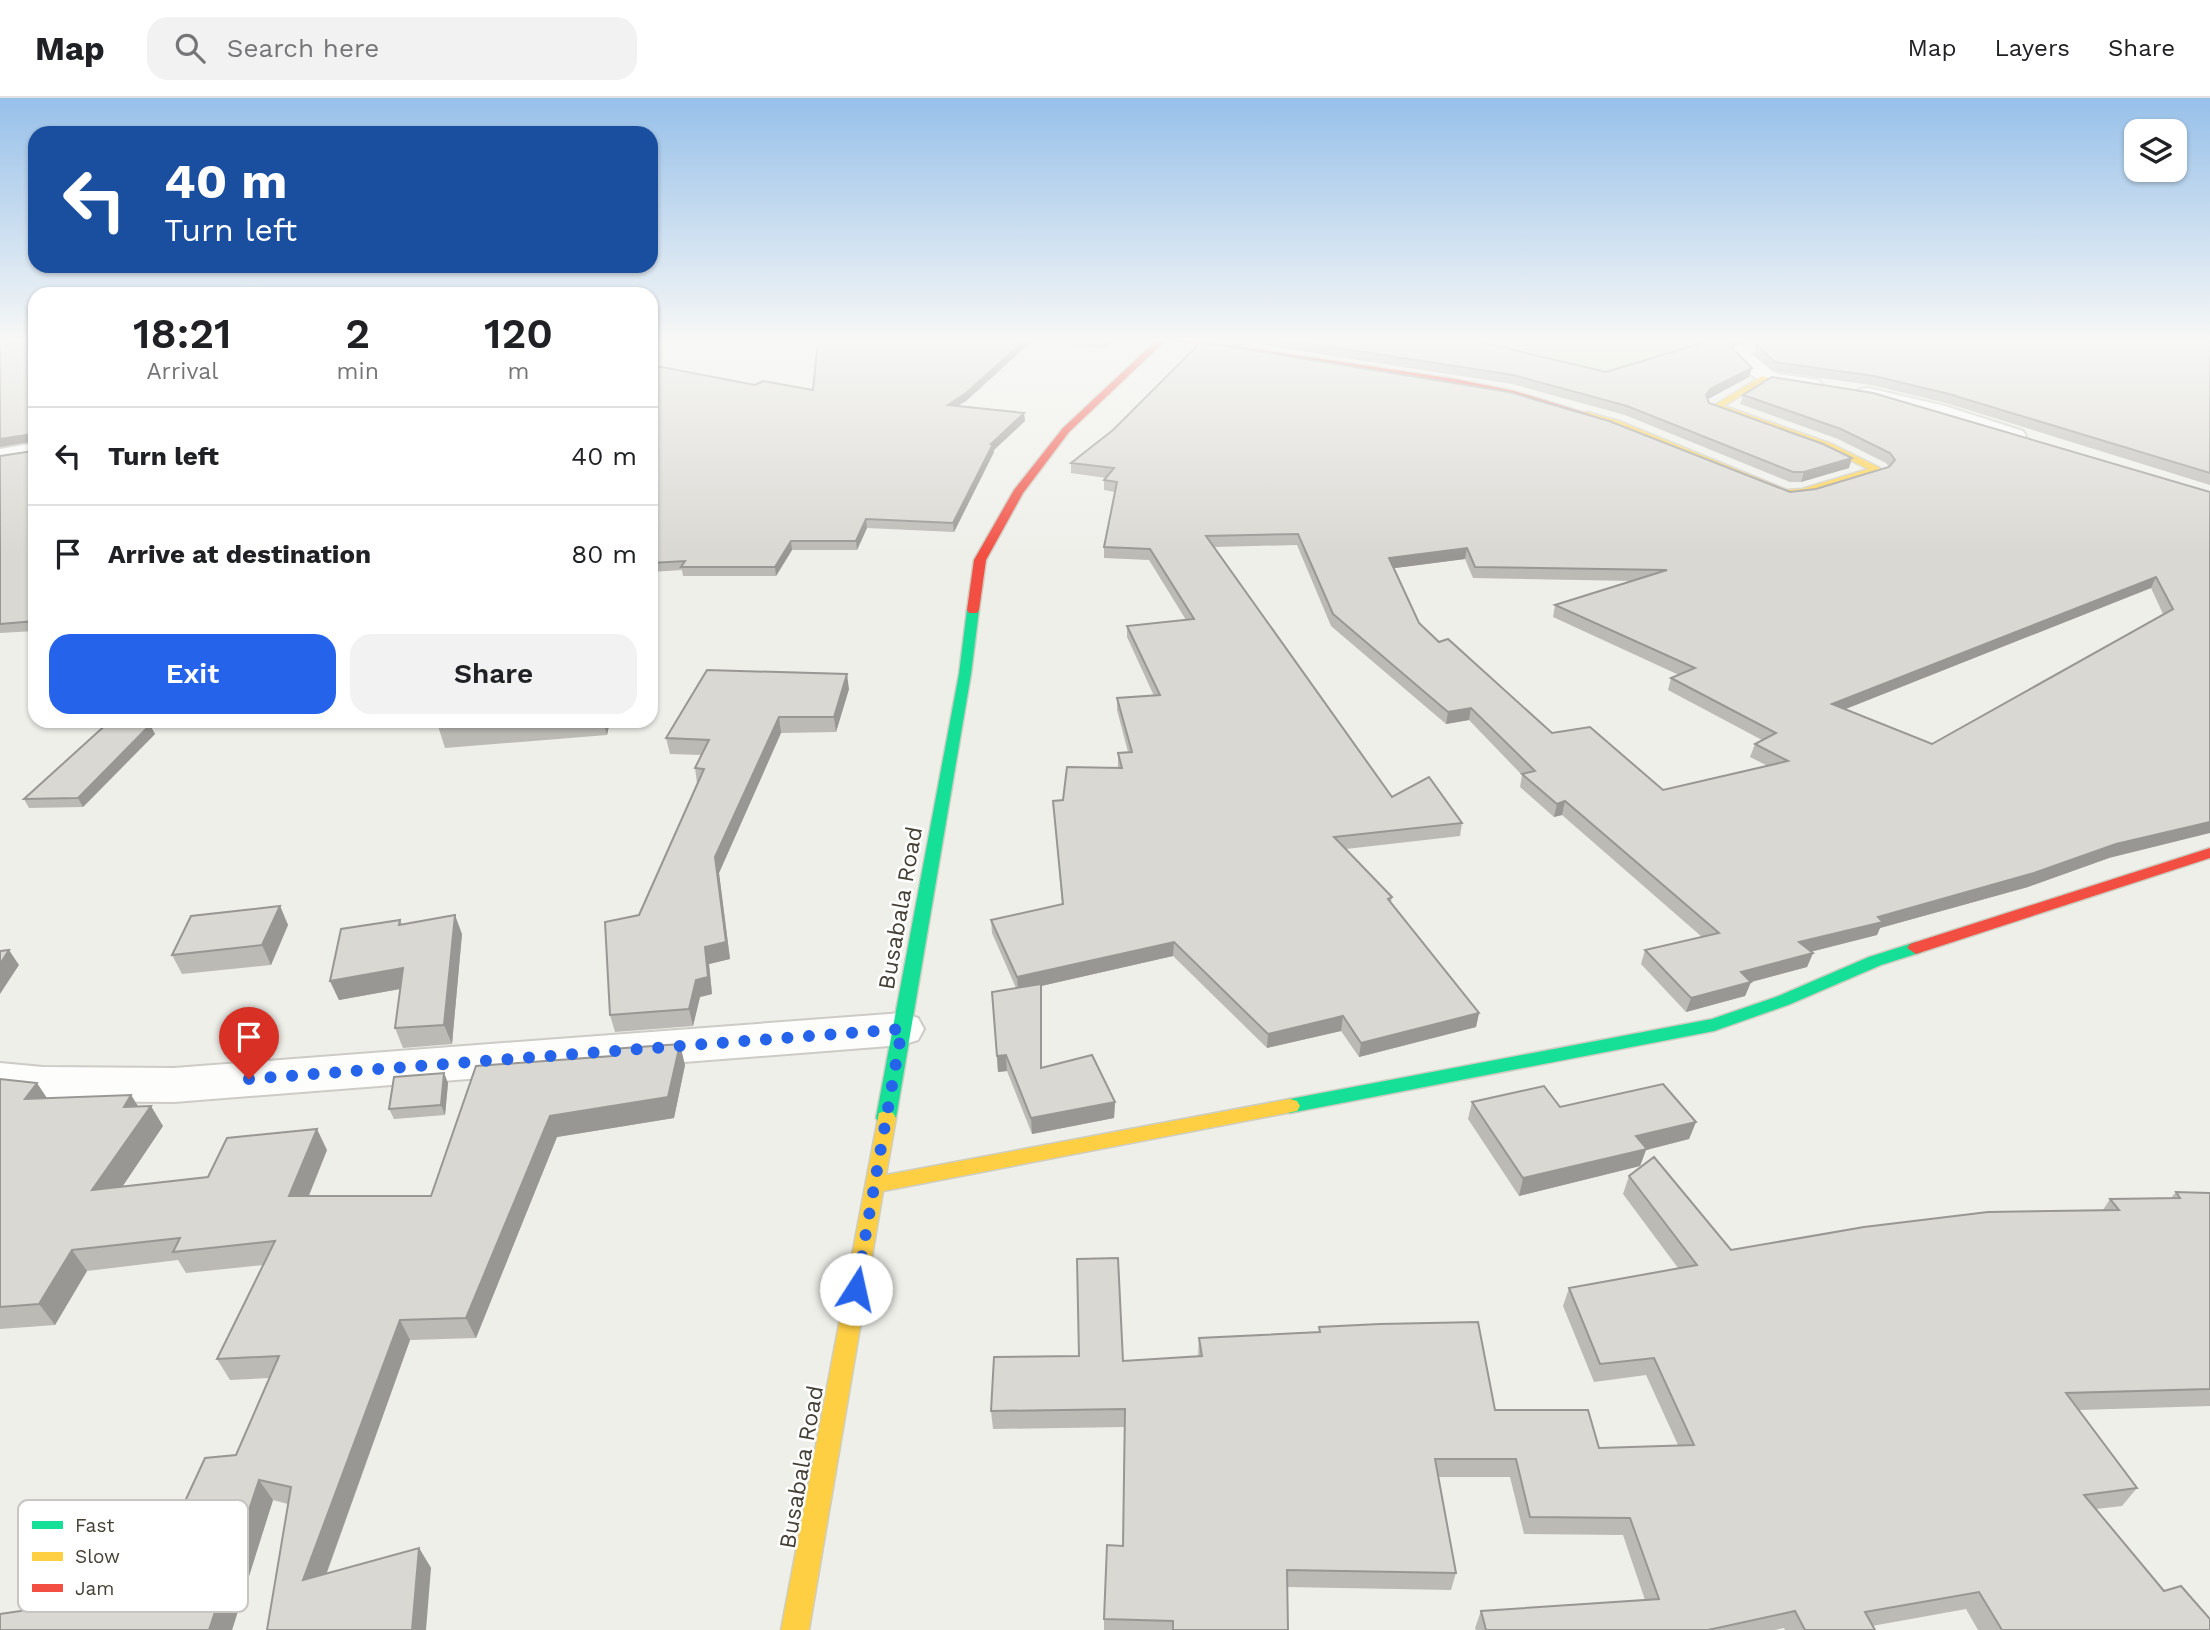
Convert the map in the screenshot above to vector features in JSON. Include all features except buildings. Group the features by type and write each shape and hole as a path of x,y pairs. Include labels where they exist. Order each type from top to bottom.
{"street":[{"name":"Busabala Road","path":"795,1630 965,674 980,560 1018,492 1066,430 1086,411"},
{"path":"1576,411 1616,423 1786,493 1803,492 1877,470 1829,446 1732,411"},
{"path":"1939,411 2037,443"},
{"path":"0,456 28,451"},
{"path":"874,1185 1714,1025 1782,1002 1875,961 2210,853"},
{"path":"0,1080 43,1084 174,1085 902,1029"}],"traffic: fast":[{"path":"886,1118 965,674 973,610"},
{"path":"1290,1106 1714,1025 1782,1001 1875,961 1916,948"}],"traffic: slow":[{"path":"1587,415 1616,423 1786,493 1803,492 1877,470 1829,446 1732,411"},
{"path":"874,1185 1290,1106"},
{"path":"795,1630 886,1118"}],"traffic: jam":[{"path":"973,610 980,560 1018,492 1066,430 1086,411"},
{"path":"1575,411 1587,415"},
{"path":"1916,948 2210,853"}],"route":[{"path":"249,1079 902,1029 856,1289"}]}
